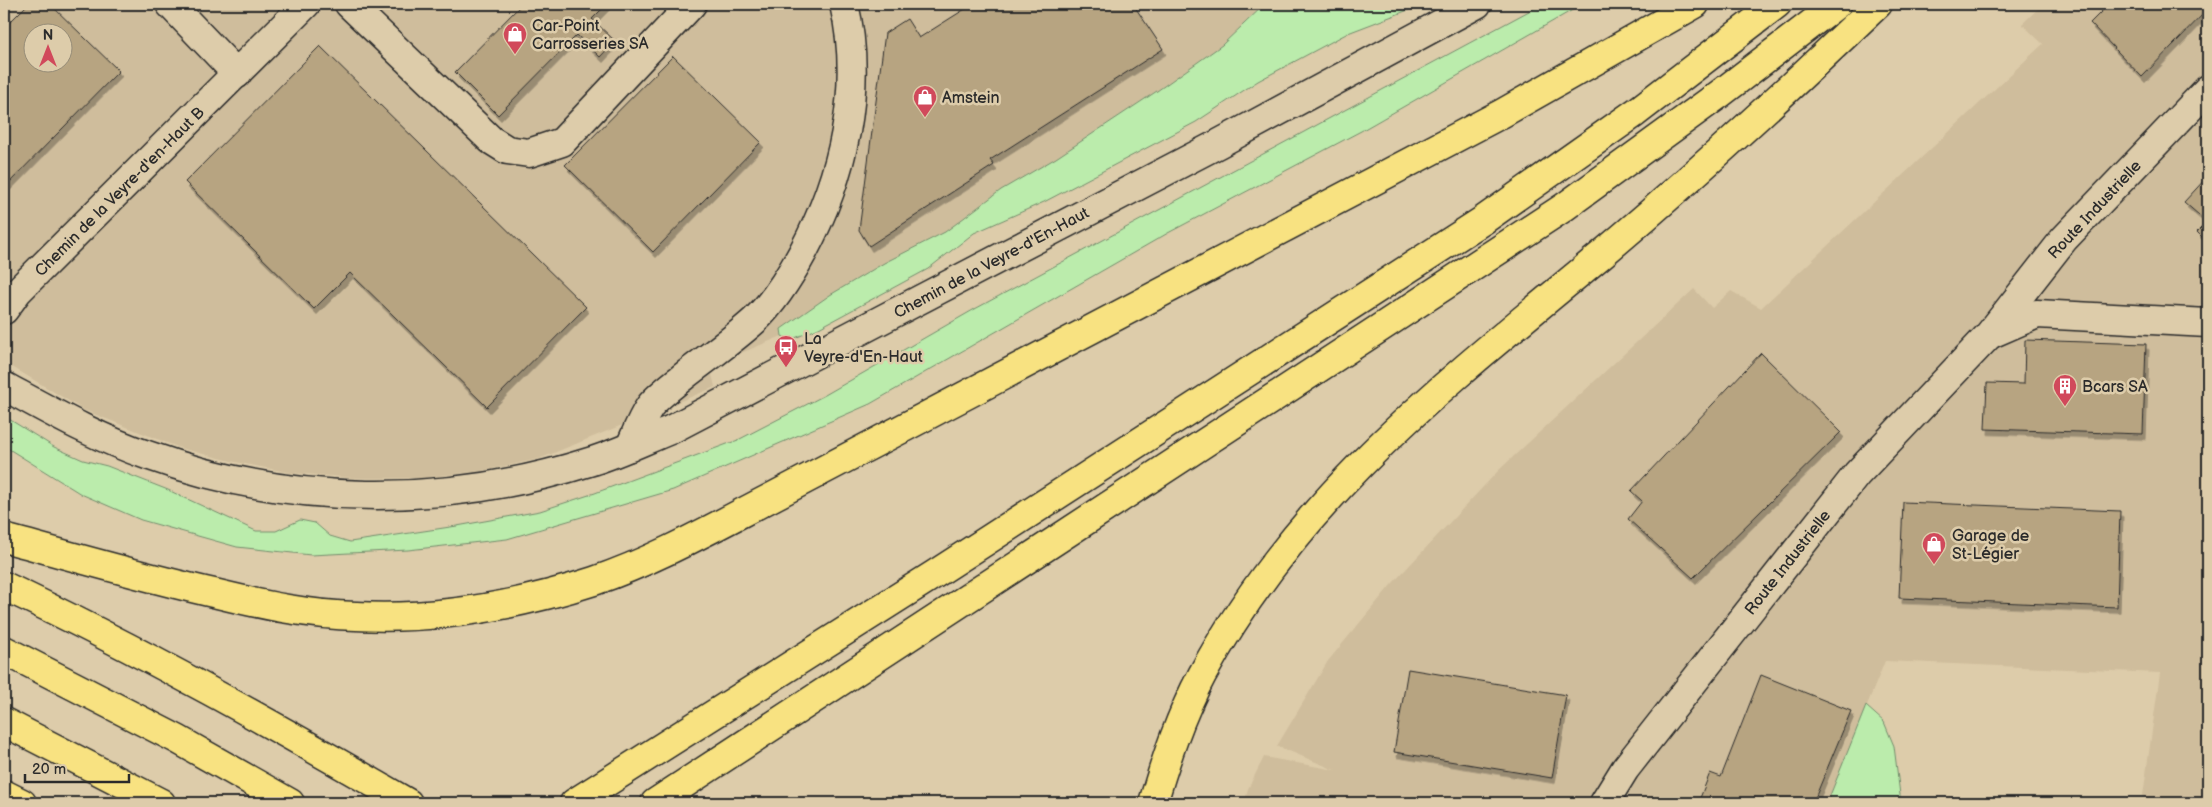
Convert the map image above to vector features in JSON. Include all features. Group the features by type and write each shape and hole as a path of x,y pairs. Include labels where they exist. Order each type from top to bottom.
{"highway":[{"path":"4,538 228,597 274,607 356,616 426,615 461,612 532,599 596,580 670,549 772,497 1501,114 1695,4"},
{"path":"574,803 935,574 1482,221 1635,113 1777,4"},
{"path":"656,803 1563,208 1713,99 1837,4"},
{"path":"1153,803 1166,760 1201,677 1250,594 1307,522 1372,451 1407,417 1471,361 1602,254 1736,137 1878,4"},
{"path":"4,586 142,654 273,725 408,803"},
{"path":"4,650 177,739 290,803"},
{"path":"4,722 161,803"},
{"path":"4,794 22,803"}],"street":[{"path":"170,4 237,74"},
{"name":"Chemin de la Veyre-d'en-Haut B","path":"4,310 18,291 306,4"},
{"path":"349,4 491,140 507,150 529,153 562,142 692,4"},
{"path":"630,447 639,425 651,405 755,320 776,295 797,263 817,225 840,164 847,128 850,53 844,4"},
{"name":"Chemin de la Veyre-d'En-Haut","path":"4,386 93,432 145,455 224,478 298,491 382,496 468,489 529,478 589,462 670,430 1209,148 1476,4"},
{"name":"Route Industrielle","path":"1604,803 1624,769 1857,474 1988,336 2064,239 2208,89"},
{"name":"Route Industrielle","path":"1988,336 2037,314 2208,322"}],"shaded area":[{"path":"4,4 1265,4 1222,45 1056,158 1001,190 945,232 884,263 830,295 781,329 782,336 710,366 715,387 539,459 482,471 420,478 354,478 292,473 235,462 180,448 84,410 4,362"},
{"path":"2043,4 2208,4 2208,803 2142,803 2160,673 1885,661 1827,803 1244,803 1248,789 1264,757 1335,770 1277,746 1328,661 1391,585 1499,470 1694,289 1712,308 1731,291 1761,308 2043,44 2022,24"}],"green space":[{"path":"1265,4 1424,4 1348,33 1258,81 1196,122 1044,202 974,233 928,269 817,329 790,340 782,336 781,329 830,295 884,263 945,232 1001,190 1056,158 1157,91 1222,45"},
{"path":"1542,4 1583,4 1361,131 1168,233 870,404 673,490 507,539 408,550 311,555 237,547 141,520 81,494 4,446 4,416 54,447 83,460 107,466 168,490 256,531 276,531 300,520 315,523 330,536 350,542 540,511 595,493 738,440 825,395 973,310"},
{"path":"1866,706 1884,722 1894,746 1901,803 1827,803"}],"building":[{"path":"28,4 50,4 69,22 22,22 22,72 72,72 72,25 119,71 4,188 4,28"},
{"path":"522,4 607,4 592,19 615,41 600,57 577,35 498,115 455,72"},
{"path":"973,4 1133,4 1163,49 990,160 994,165 869,246 859,230 885,33 907,19 919,38"},
{"path":"2109,4 2208,4 2208,9 2142,77 2090,23"},
{"path":"320,46 586,307 487,407 350,273 314,309 185,182"},
{"path":"673,56 761,142 653,252 565,165"},
{"path":"2208,176 2208,243 2197,232 2207,222 2184,202"},
{"name":"Bcars SA","path":"2025,340 2146,344 2143,434 1985,429 1987,383 2024,384"},
{"path":"1761,353 1841,432 1693,578 1628,519 1642,501 1631,491"},
{"path":"1903,502 2120,511 2117,607 1899,598"},
{"path":"1408,669 1566,695 1552,778 1394,752"},
{"path":"1761,675 1851,711 1813,803 1698,803 1710,773 1721,777"}],"place":[{"name":"Car-Point Carrosseries SA","path":"515,55"},
{"name":"Amstein","path":"925,118"},
{"name":"La Veyre-d'En-Haut","path":"786,368"},
{"name":"Bcars SA","path":"2065,407"},
{"name":"Garage de St-Légier","path":"1934,565"}]}
